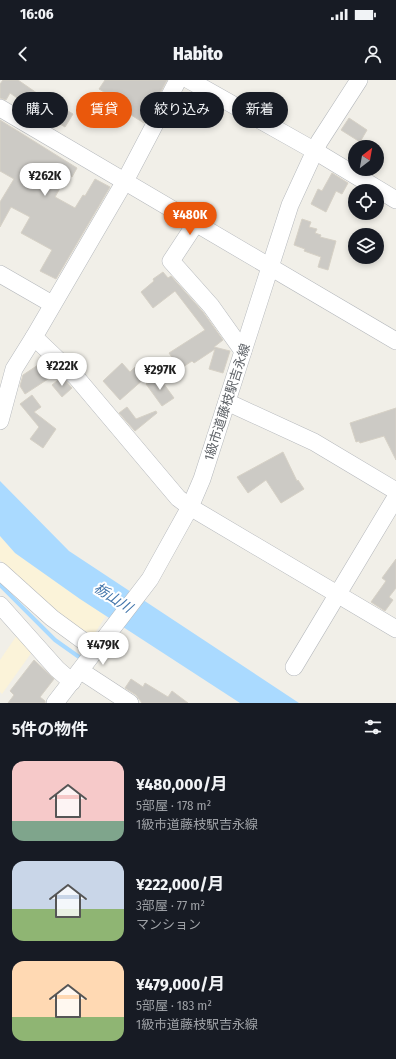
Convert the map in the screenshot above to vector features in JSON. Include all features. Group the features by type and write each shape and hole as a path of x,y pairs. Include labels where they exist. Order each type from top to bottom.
{"street":[{"path":"0,421 14,369 125,181 178,80"},
{"path":"189,80 315,151 396,200"},
{"name":"1級市道藤枝駅吉永線","path":"55,703 150,580 190,507 202,479 290,205 315,151 360,80"},
{"path":"0,108 396,341"},
{"path":"196,223 171,261 211,306 243,351"},
{"path":"0,274 52,304"},
{"path":"34,337 76,377 178,498 190,507 395,628"},
{"path":"227,402 314,442 396,491"},
{"path":"294,667 396,497"},
{"path":"0,571 52,618 99,647"},
{"path":"0,605 57,669 77,676 130,703"}],"sand":[{"path":"0,536 15,553 106,616 93,636 51,610 0,560"},
{"path":"17,635 32,652 2,694 0,692 0,660"}],"water":[{"name":"栃山川","path":"0,481 69,551 299,703 240,703 80,599 15,553 0,536"}],"building":[{"path":"3,80 18,80 35,92 12,92 12,94 10,93 6,100 0,98 0,84"},
{"path":"105,80 167,80 161,92 140,92 140,121 132,116 132,92 104,92 99,89"},
{"path":"68,111 73,114 68,122"},
{"path":"349,118 367,130 361,140 357,140 341,130"},
{"path":"0,120 77,168 72,177 68,174 55,197 75,208 83,195 85,196 95,179 110,187 56,279 40,271 52,250 21,233 30,217 11,207 0,227 0,202 14,179 0,171"},
{"path":"332,173 348,183 342,194 336,191 326,212 311,204 318,189 322,191"},
{"path":"302,219 311,222 309,227 317,229 315,233 321,235 320,237 336,241 328,270 318,267 321,257 304,251 305,249 294,245"},
{"path":"163,272 168,278 171,276 203,312 223,340 214,347 230,351 223,373 209,369 215,349 194,363 192,361 180,369 169,353 205,330 175,291 153,308 141,292 154,281 153,279"},
{"path":"41,363 51,377 25,394 20,386 23,375"},
{"path":"122,363 130,372 135,367 145,378 120,400 103,381"},
{"path":"158,376 174,398 162,406 146,384"},
{"path":"62,377 72,388 62,397 52,385"},
{"path":"32,395 41,407 34,412 56,429 43,448 30,439 39,427 20,404"},
{"path":"127,407 136,419 156,411 157,413 135,431 119,413"},
{"path":"396,408 396,460 384,436 360,443 359,441 356,442 350,423"},
{"path":"283,452 297,481 298,480 304,489 281,503 266,480 248,493 237,477"},
{"path":"396,559 396,588 389,597 393,600 385,611 371,602 386,581 382,578"},
{"path":"34,660 54,679 40,697 45,701 45,703 8,703 14,695 10,691"},
{"path":"131,679 143,687 145,683 168,697 172,691 188,703 142,703 136,695 125,688"}],"waterway":[{"path":"0,585 55,640 79,657"}]}
